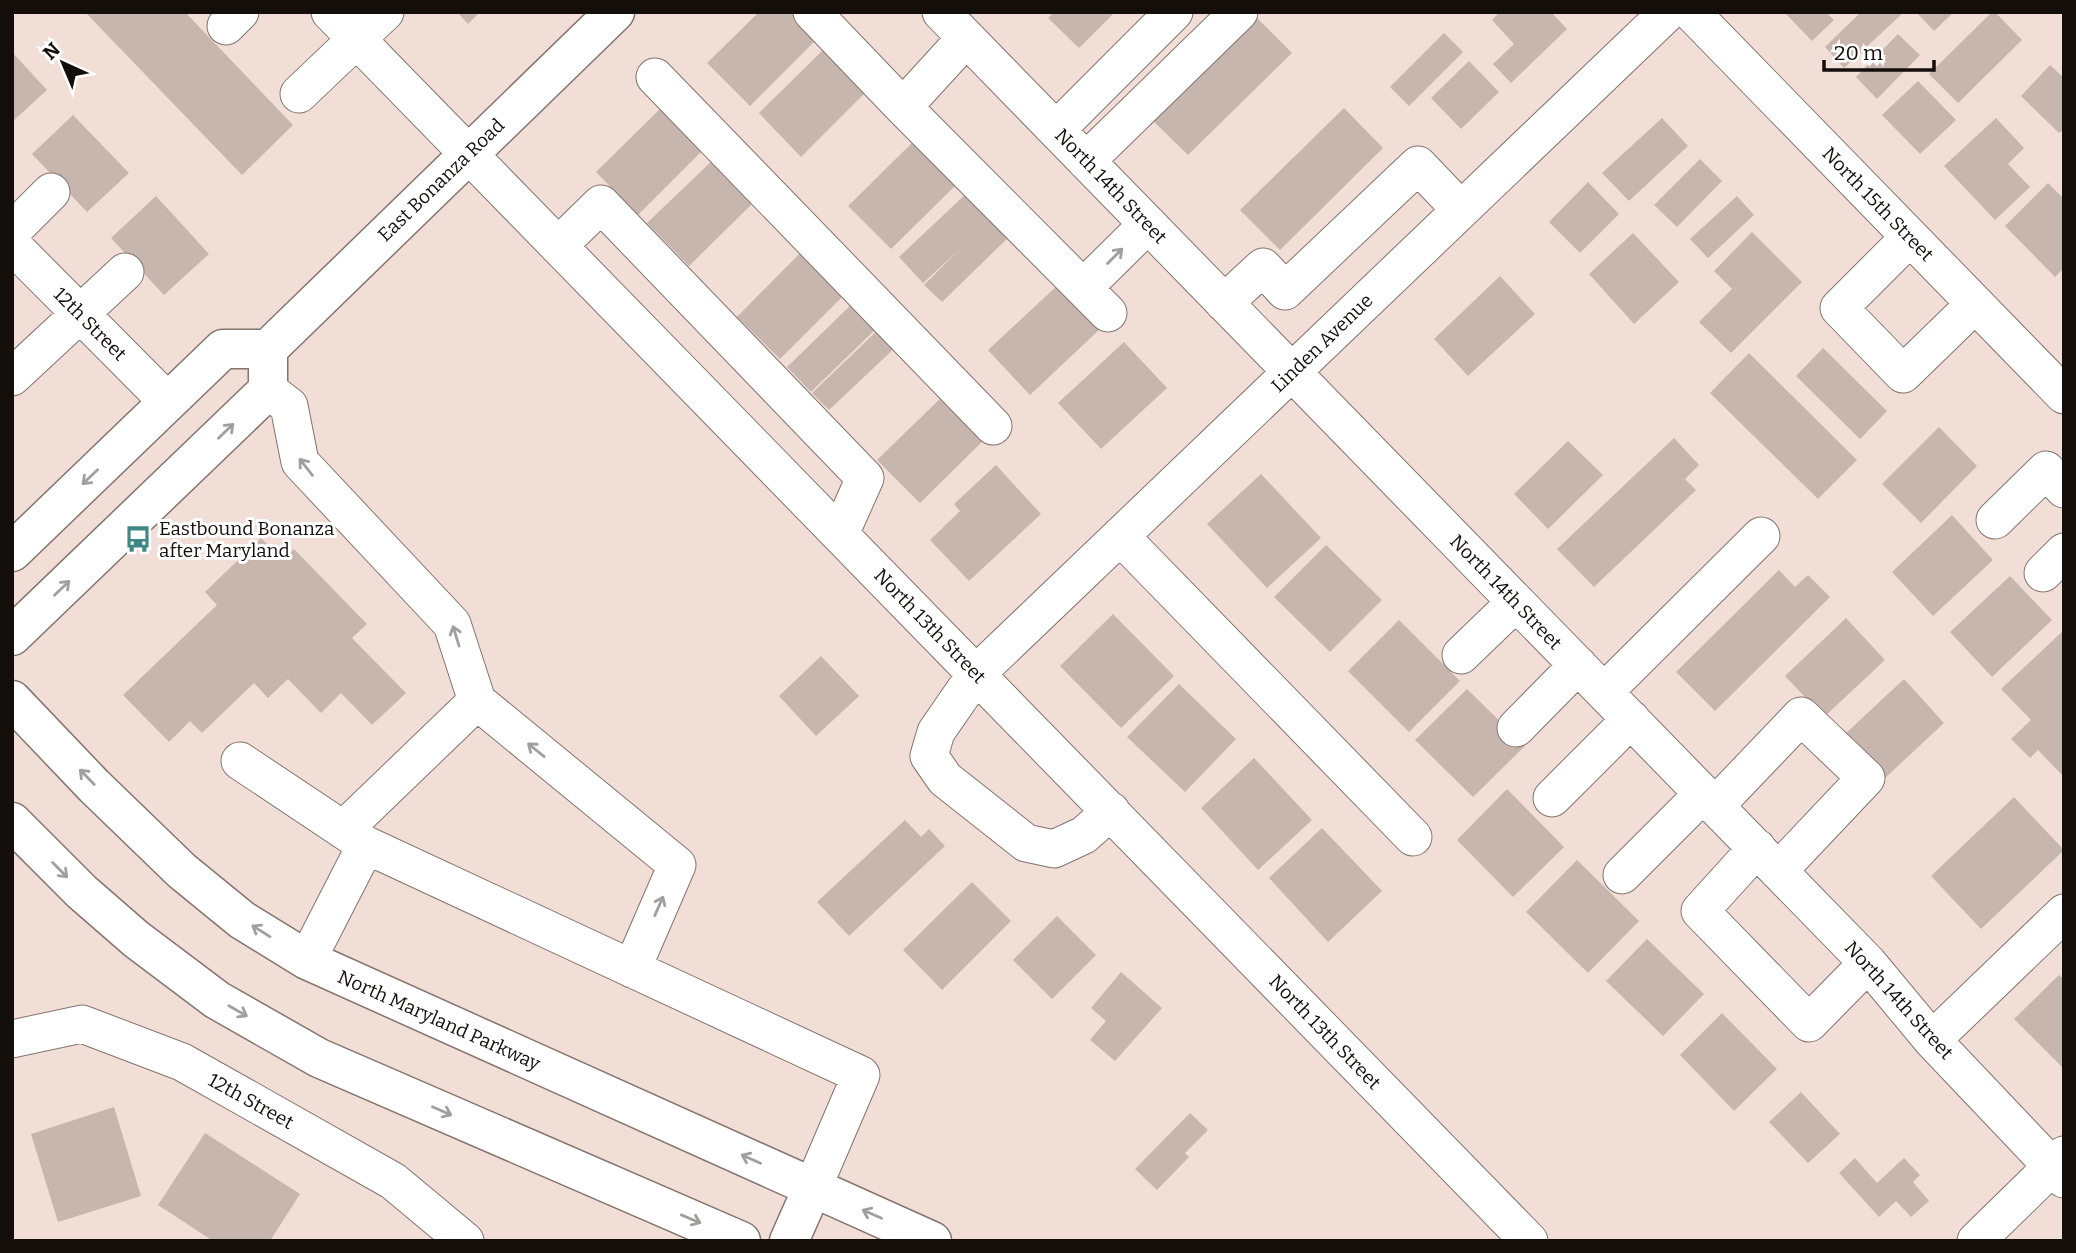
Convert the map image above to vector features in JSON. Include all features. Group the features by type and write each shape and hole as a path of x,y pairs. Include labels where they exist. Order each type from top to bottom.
{"main road":[{"name":"East Bonanza Road","path":"268,349 615,12"},
{"path":"12,552 223,349 268,349 268,390 12,635"},
{"name":"North Maryland Parkway","path":"12,700 94,786 182,871 243,920 307,960 932,1241"},
{"path":"12,822 82,892 136,939 217,1000 319,1058 741,1241"},
{"path":"789,1241 813,1187"}],"street":[{"name":"North 13th Street","path":"330,12 1529,1241"},
{"path":"299,94 385,12"},
{"path":"812,12 1095,301 1148,224"},
{"name":"North 14th Street","path":"941,12 1868,963 1932,1040 2060,1166"},
{"path":"1056,130 1174,12"},
{"path":"1086,161 1239,12"},
{"name":"Linden Avenue","path":"1111,811 1084,835 1054,849 1026,843 945,779 929,756 936,732 976,674 1668,12"},
{"name":"North 15th Street","path":"1691,12 2064,395"},
{"path":"903,107 966,38"},
{"path":"655,77 993,426"},
{"path":"1224,303 1263,267 1285,291 1418,165 1461,210"},
{"path":"12,231 51,192"},
{"path":"558,246 601,204 865,478 840,534"},
{"path":"1910,237 1839,308 1903,374 1975,304"},
{"name":"12th Street","path":"12,245 168,402"},
{"path":"12,377 125,272"},
{"path":"268,390 289,406 300,462 452,624 477,701 677,865 632,969"},
{"path":"1994,520 2046,470 2064,489"},
{"path":"1119,536 1413,837"},
{"path":"1604,692 1761,536"},
{"path":"1461,655 1516,602"},
{"path":"1516,728 1578,665"},
{"path":"307,960 355,837 477,701"},
{"path":"1622,875 1801,716 1866,778 1768,860 1700,911 1809,1023 1868,963"},
{"path":"1552,798 1631,719"},
{"path":"240,761 355,837 861,1075 813,1187"},
{"path":"1932,1040 2064,913"},
{"name":"12th Street","path":"12,1039 82,1024 182,1062 393,1181 465,1241"},
{"path":"1976,1241 2060,1166"}],"building":[{"path":"85,12 185,12 293,125 242,175"},
{"path":"457,12 480,12 468,24"},
{"path":"759,12 794,12 819,37 750,106 707,63"},
{"path":"1054,12 1115,12 1079,48 1048,18"},
{"path":"1251,12 1292,53 1188,155 1147,115"},
{"path":"1500,12 1551,12 1567,29 1511,83 1493,64 1514,44 1492,20"},
{"path":"1784,12 1826,12 1834,20 1812,41"},
{"path":"1861,12 1904,12 1844,68 1825,47"},
{"path":"1916,12 1954,12 1934,31"},
{"path":"1992,12 2022,40 1958,103 1929,74"},
{"path":"1444,33 1463,52 1409,106 1390,87"},
{"path":"1898,34 1920,55 1877,99 1856,77"},
{"path":"827,46 869,89 801,157 759,113"},
{"path":"12,52 47,90 12,122"},
{"path":"1469,61 1499,92 1461,129 1431,98"},
{"path":"2050,65 2064,78 2064,129 2059,133 2021,96"},
{"path":"1918,81 1956,120 1920,154 1882,115"},
{"path":"665,104 707,146 638,215 596,172"},
{"path":"1344,108 1383,148 1280,250 1240,210"},
{"path":"73,115 129,173 87,212 32,154"},
{"path":"1662,118 1688,146 1629,201 1602,173"},
{"path":"1996,118 2024,148 2008,164 2030,187 1995,220 1944,166"},
{"path":"916,139 959,182 891,249 848,206"},
{"path":"717,156 758,198 689,266 647,223"},
{"path":"1700,159 1722,181 1677,227 1654,205"},
{"path":"1588,182 1619,214 1580,253 1549,222"},
{"path":"2048,183 2064,199 2064,268 2055,277 2005,226"},
{"path":"969,191 1011,235 942,302 924,285 959,250 923,283 899,257"},
{"path":"156,196 209,254 164,295 111,238"},
{"path":"1737,196 1754,215 1708,258 1690,239"},
{"path":"1752,232 1802,282 1731,353 1699,322 1732,289 1714,271"},
{"path":"1633,233 1679,282 1634,324 1589,274"},
{"path":"806,247 849,290 780,359 737,317"},
{"path":"1500,276 1535,314 1468,376 1434,339"},
{"path":"1059,284 1101,328 1030,395 988,350"},
{"path":"857,299 881,324 811,392 787,367"},
{"path":"882,326 899,344 829,410 812,393"},
{"path":"1124,342 1167,388 1101,449 1058,403"},
{"path":"1823,348 1887,411 1860,439 1796,376"},
{"path":"1749,353 1857,460 1818,499 1710,393"},
{"path":"946,393 988,436 920,503 877,460"},
{"path":"1939,427 1977,466 1921,523 1882,484"},
{"path":"1674,438 1699,465 1685,479 1696,490 1594,587 1557,549"},
{"path":"1568,441 1603,475 1548,529 1514,494"},
{"path":"996,465 1041,514 969,581 930,540 960,511 954,504"},
{"path":"1261,474 1321,538 1267,588 1207,524"},
{"path":"1952,515 1993,560 1933,616 1892,572"},
{"path":"261,538 283,560 294,549 367,624 352,638 406,693 372,725 341,693 321,713 288,679 268,698 254,683 202,733 190,721 169,742 123,695 217,605 205,592"},
{"path":"1326,545 1382,600 1330,652 1274,597"},
{"path":"1779,570 1795,587 1808,575 1830,597 1715,711 1676,672"},
{"path":"2010,576 2052,620 1992,677 1950,632"},
{"path":"1113,614 1174,676 1121,728 1060,666"},
{"path":"1846,618 1885,660 1824,717 1785,676"},
{"path":"1399,620 1460,681 1409,732 1348,671"},
{"path":"2064,630 2064,702 2061,704 2064,706 2064,777 2038,750 2030,758 2011,739 2031,720 2001,689"},
{"path":"821,656 859,696 816,736 779,696"},
{"path":"1904,679 1944,723 1884,779 1844,735"},
{"path":"1179,684 1236,739 1185,792 1127,737"},
{"path":"1467,689 1525,746 1473,797 1415,740"},
{"path":"1254,758 1312,820 1258,870 1201,808"},
{"path":"1507,789 1564,847 1513,897 1457,840"},
{"path":"2014,797 2064,850 1981,929 1931,876"},
{"path":"905,820 921,837 929,829 945,846 849,936 817,902"},
{"path":"1322,828 1382,891 1328,942 1269,878"},
{"path":"1577,860 1639,921 1588,973 1526,912"},
{"path":"972,882 1011,921 942,990 903,950"},
{"path":"1057,916 1096,955 1052,999 1013,960"},
{"path":"1647,939 1704,994 1663,1036 1606,981"},
{"path":"1121,972 1162,1008 1115,1061 1090,1040 1106,1021 1091,1008"},
{"path":"2059,975 2064,979 2064,1069 2014,1019"},
{"path":"1722,1013 1777,1069 1734,1111 1680,1055"},
{"path":"1801,1092 1840,1134 1808,1163 1769,1122"},
{"path":"114,1107 141,1196 58,1222 31,1134"},
{"path":"1190,1113 1208,1130 1185,1153 1189,1157 1157,1190 1135,1169"},
{"path":"205,1133 300,1194 270,1241 213,1241 158,1205"},
{"path":"1855,1158 1877,1183 1904,1158 1920,1175 1913,1182 1929,1201 1911,1217 1896,1201 1879,1217 1839,1173"}],"place":[{"name":"Eastbound Bonanza after Maryland","path":"138,539"}]}
